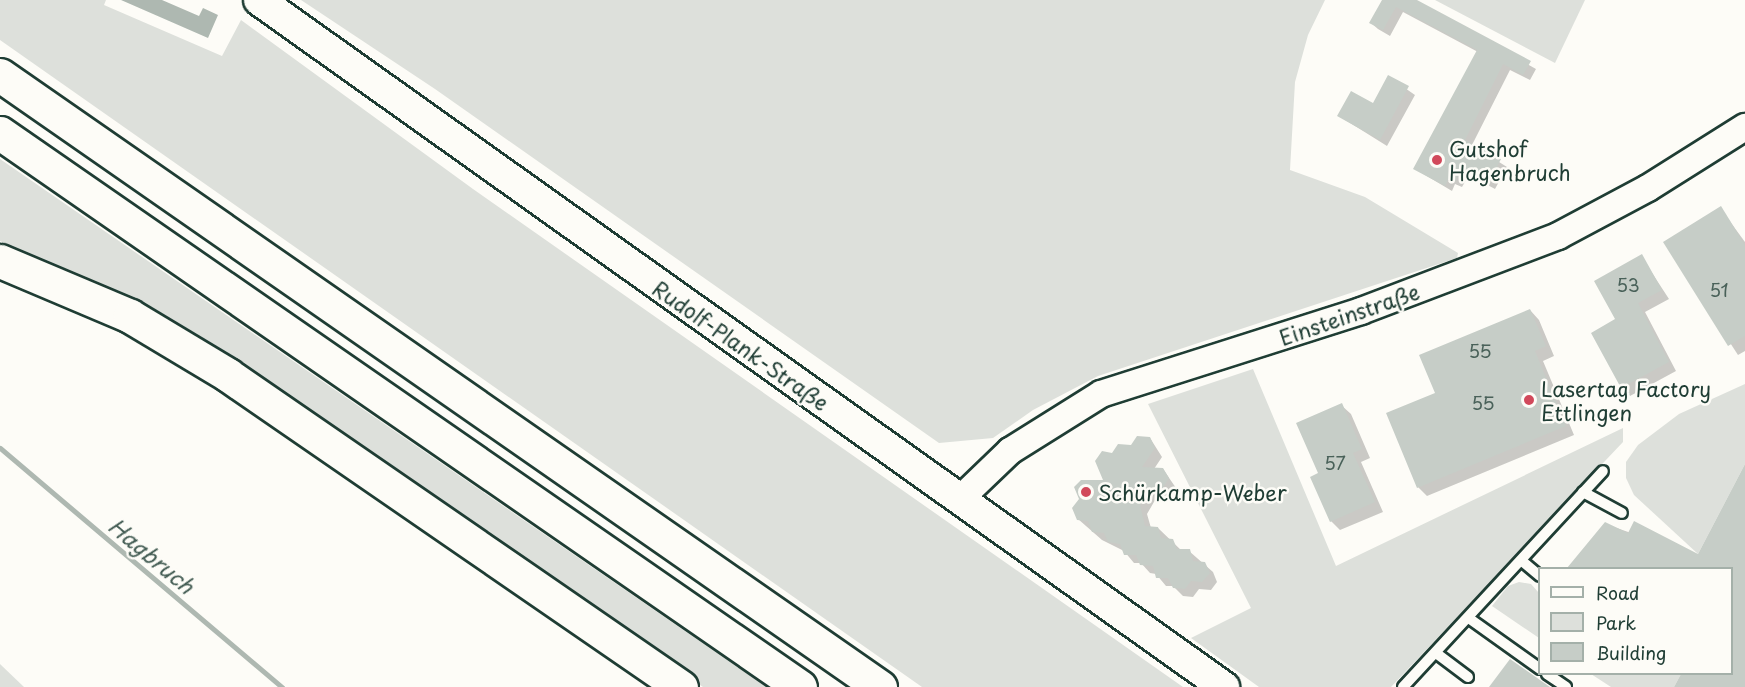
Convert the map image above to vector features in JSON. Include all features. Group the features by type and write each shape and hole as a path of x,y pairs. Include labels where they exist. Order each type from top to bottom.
{"main road":[{"name":"Rudolf-Plank-Straße","path":"259,0 1224,687"},
{"path":"0,75 880,687"},
{"path":"0,133 800,687"},
{"path":"0,261 130,316 228,375 681,687"}],"street":[{"name":"Einsteinstraße","path":"959,500 1010,451 1101,394 1361,311 1558,236 1648,188 1745,127"}],"lane":[{"path":"1403,687 1470,618 1603,471"},
{"path":"1583,492 1622,513"},
{"path":"1522,561 1538,575"},
{"path":"1470,618 1538,668"},
{"path":"1436,653 1468,677"},
{"path":"1548,675 1566,687"}],"green space":[{"path":"0,0 106,0 104,5 222,56 241,20 473,189 1183,687 922,687 0,40"},
{"path":"301,0 1325,0 1308,35 1295,82 1290,170 1365,197 1458,253 1457,258 1098,376 1033,410 993,438 939,443 435,89"},
{"path":"1435,0 1585,0 1555,63"},
{"path":"0,159 766,687 703,687 419,488 178,327 0,241"},
{"path":"1253,369 1336,566 1623,428 1623,442 1391,687 1259,687 1191,638 1251,608 1148,404"},
{"path":"1745,384 1745,464 1698,554 1634,495 1626,478 1626,462 1638,445 1679,414"},
{"path":"1519,582 1531,584 1538,592 1538,637 1492,606 1508,586"},
{"path":"0,664 24,687 0,687"},
{"path":"1593,675 1680,675 1674,687 1611,687"}],"shaded area":[{"path":"121,0 162,0 199,16 203,8 218,15 208,38"}],"building":[{"path":"1382,0 1417,0 1531,61 1523,75 1503,64 1465,140 1501,159 1488,184 1462,169 1455,182 1449,178 1445,186 1413,169 1477,50 1396,7 1383,30 1369,23"},
{"path":"1388,75 1409,86 1380,140 1337,116 1351,91 1373,103"},
{"path":"1721,206 1745,245 1745,336 1728,346 1663,242"},
{"path":"1642,254 1662,290 1638,303 1669,362 1621,388 1591,333 1615,319 1594,281"},
{"path":"1530,309 1546,346 1535,351 1566,426 1417,488 1386,413 1435,393 1419,355"},
{"path":"1342,403 1362,449 1353,453 1375,502 1330,522 1310,477 1318,473 1296,423"},
{"path":"1137,436 1150,437 1155,448 1142,467 1163,468 1169,478 1162,489 1150,488 1140,505 1145,526 1158,527 1161,538 1173,539 1177,549 1190,549 1193,561 1205,562 1210,573 1202,582 1191,581 1185,589 1173,588 1168,578 1156,578 1153,566 1140,565 1136,555 1124,555 1120,544 1108,542 1104,533 1092,532 1088,521 1077,520 1072,508 1079,499 1074,487 1081,480 1103,480 1095,461 1102,451 1112,453 1118,444 1131,445"},
{"path":"1745,464 1745,687 1674,687 1680,675 1733,675 1733,567 1568,567 1605,522 1628,533 1634,521 1698,554"},
{"path":"1510,659 1550,687 1489,687"}],"waterway":[{"name":"Hagbruch","path":"0,448 282,687"}],"place":[{"name":"Gutshof Hagenbruch","path":"1437,160"},
{"name":"Lasertag Factory Ettlingen","path":"1529,400"},
{"name":"Schürkamp-Weber","path":"1086,492"}]}
